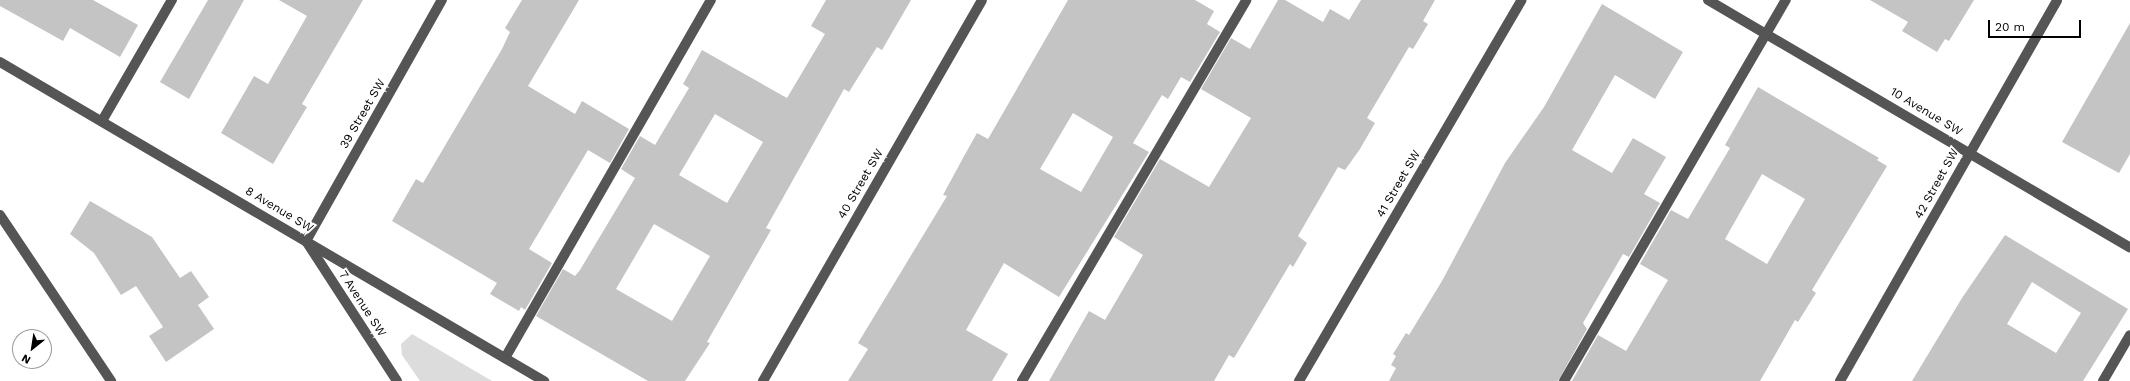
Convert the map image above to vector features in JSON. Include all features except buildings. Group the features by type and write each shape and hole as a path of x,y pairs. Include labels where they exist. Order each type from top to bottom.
{"street":[{"path":"102,121 172,0"},
{"name":"39 Street SW","path":"306,241 442,0"},
{"path":"505,358 711,0"},
{"name":"40 Street SW","path":"763,381 982,0"},
{"path":"1022,381 1246,0"},
{"name":"41 Street SW","path":"1299,381 1522,0"},
{"name":"10 Avenue SW","path":"1708,0 2130,248"},
{"path":"1564,381 1786,0"},
{"name":"42 Street SW","path":"1840,381 2058,0"},
{"name":"8 Avenue SW","path":"0,62 544,381"},
{"path":"0,215 111,381"},
{"name":"7 Avenue SW","path":"306,241 398,381"},
{"path":"2103,381 2130,335"}],"shaded area":[{"path":"412,334 492,381 420,381 402,355 401,344"}]}
